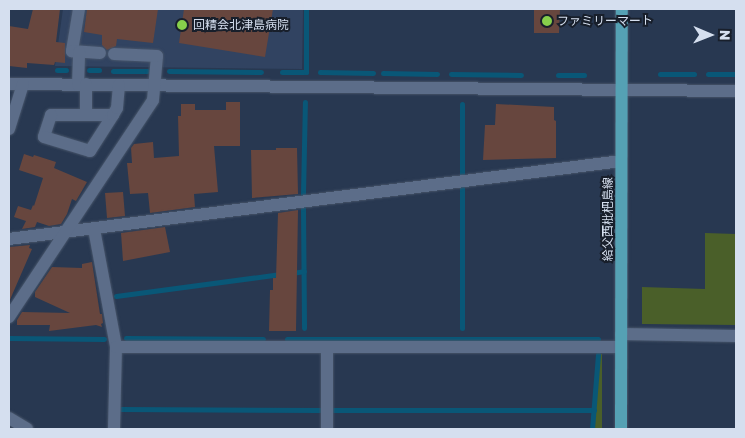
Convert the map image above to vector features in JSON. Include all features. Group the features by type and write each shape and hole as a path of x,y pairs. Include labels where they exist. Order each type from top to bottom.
{"main road":[{"name":"給父西枇杷島線","path":"621,429 622,9"}],"street":[{"path":"79,9 72,51 100,53"},
{"path":"79,52 86,115"},
{"path":"9,317 63,232 153,100 158,56 114,54"},
{"path":"9,84 736,91"},
{"path":"9,129 23,84"},
{"path":"113,115 51,115 44,137 90,151 113,115 117,108 119,85"},
{"path":"9,239 621,161"},
{"path":"94,229 116,347 114,429"},
{"path":"621,334 736,336"},
{"path":"116,347 621,347"},
{"path":"327,347 327,429"},
{"path":"9,418 27,429"}],"shaded area":[{"name":"回精会北津島病院","path":"63,9 303,9 302,69 55,66"}],"green space":[{"path":"705,233 736,234 736,325 642,324 642,287 705,289"},
{"path":"599,354 602,354 602,429 594,429"}],"building":[{"path":"33,9 60,9 56,42 65,43 65,63 55,62 54,65 27,63 27,68 9,66 9,26 28,29"},
{"path":"87,9 158,9 153,43 117,39 116,46 107,50 102,45 102,35 84,32"},
{"path":"184,9 273,9 265,57 179,43"},
{"name":"ファミリーマート","path":"534,9 560,9 559,33 534,33"},
{"path":"226,102 240,102 240,146 214,146 218,192 194,194 195,207 150,213 148,193 130,194 127,163 132,163 131,148 134,144 153,142 154,158 179,156 178,116 181,116 181,104 195,104 195,110 226,110"},
{"path":"496,104 554,107 556,158 483,160 485,125 495,125"},
{"path":"276,148 297,148 298,194 252,198 251,150 276,150"},
{"path":"24,154 56,162 54,168 87,182 76,201 72,199 61,224 49,226 37,222 35,227 22,229 26,221 14,217 18,206 31,210 34,206 43,178 19,170"},
{"path":"123,192 125,216 107,218 105,193"},
{"path":"298,210 296,331 269,331 270,290 273,290 273,278 276,278 278,213"},
{"path":"165,227 170,252 123,261 121,233"},
{"path":"30,245 29,248 32,249 9,302 9,247"},
{"path":"92,262 100,314 102,314 102,327 96,325 49,331 50,325 17,325 17,320 22,312 70,313 35,297 35,292 52,267 82,268 82,264"}],"waterway":[{"path":"282,72 306,72 306,9"},
{"path":"57,70 66,70"},
{"path":"89,70 99,70"},
{"path":"113,71 147,71"},
{"path":"169,71 261,72"},
{"path":"320,72 373,73"},
{"path":"383,73 437,74"},
{"path":"451,74 521,75"},
{"path":"660,74 694,74"},
{"path":"708,74 736,74"},
{"path":"558,75 584,75"},
{"path":"303,194 305,102"},
{"path":"462,104 462,176"},
{"path":"462,188 462,328"},
{"path":"303,208 304,328"},
{"path":"292,273 304,271"},
{"path":"116,296 281,274"},
{"path":"9,338 104,339"},
{"path":"126,338 263,339"},
{"path":"287,339 598,339"},
{"path":"592,429 598,354"},
{"path":"120,409 320,410"},
{"path":"333,410 594,410"}],"place":[{"name":"ファミリーマート","path":"547,21"},
{"name":"回精会北津島病院","path":"182,25"}]}
